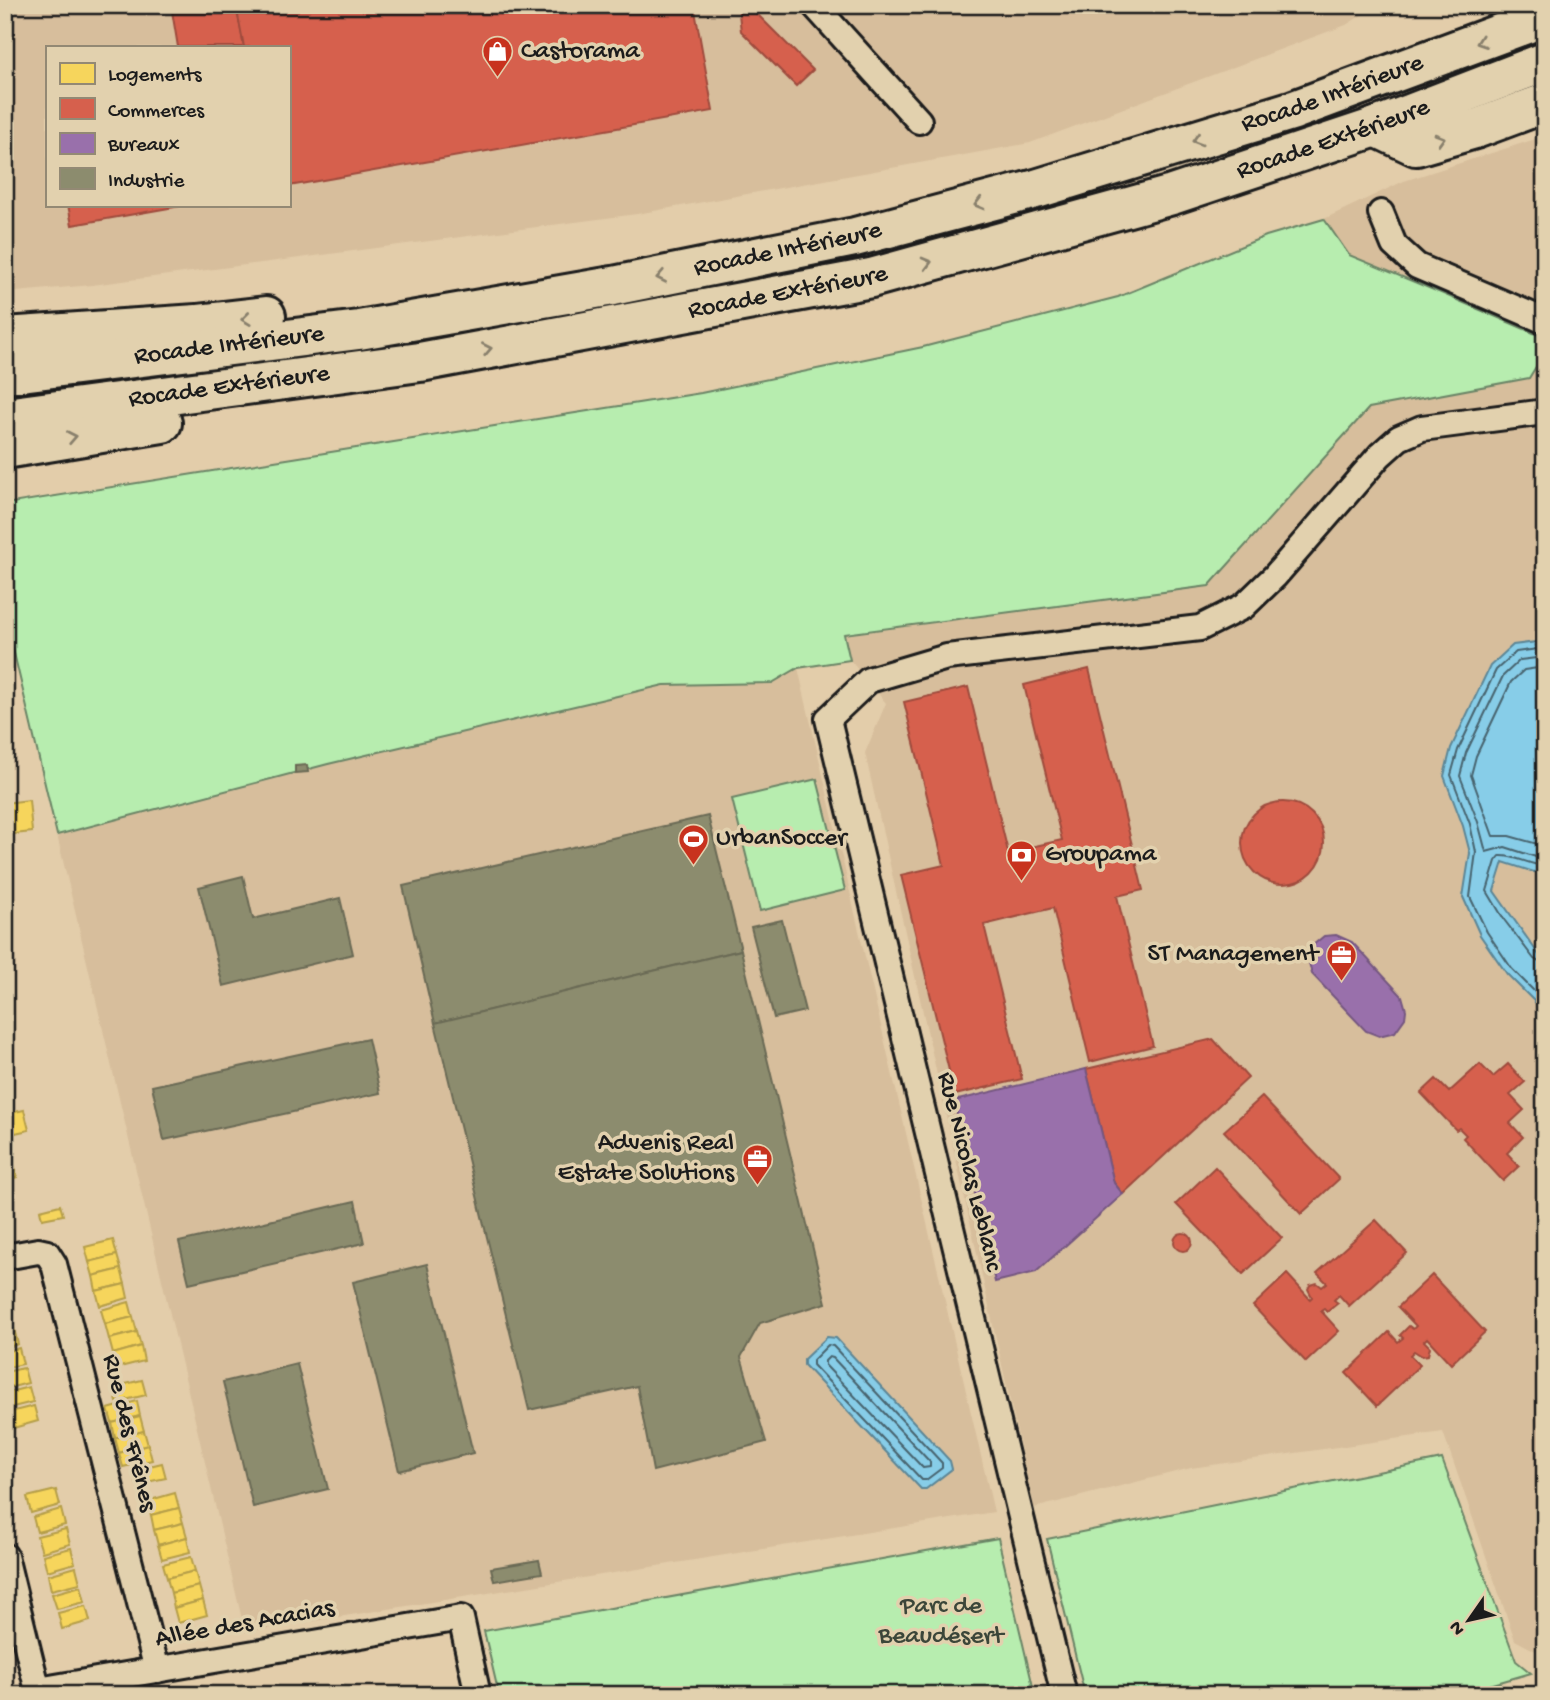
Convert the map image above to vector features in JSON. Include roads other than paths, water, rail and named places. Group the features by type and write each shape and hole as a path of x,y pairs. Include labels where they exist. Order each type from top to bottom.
{"highway":[{"name":"Rocade Intérieure","path":"5,374 359,330 612,286 855,237 1036,189 1294,110 1545,17"},
{"name":"Rocade Extérieure","path":"5,417 420,362 871,278 1172,195 1376,127 1545,62"},
{"path":"1376,127 1416,146 1478,128 1545,103"},
{"path":"5,337 197,324 309,311 359,330"},
{"path":"5,331 77,332"},
{"path":"5,449 92,433 358,393 420,362"}],"street":[{"path":"814,5 919,121"},
{"path":"1381,213 1394,245 1417,266 1545,321"},
{"name":"Rue Nicolas Leblanc","path":"1064,1695 828,719 869,680 947,657 1200,628 1244,606 1275,576 1380,454 1399,438 1422,428 1545,412"},
{"name":"Rue des Frênes","path":"5,1257 38,1251 47,1253 54,1264 158,1670"},
{"path":"5,1556 39,1692"},
{"name":"Allée des Acacias","path":"39,1692 461,1618 478,1695"}],"water":[{"path":"1545,641 1545,872 1534,872 1503,862 1494,891 1539,955 1545,954 1545,1012 1507,974 1480,935 1463,897 1470,853 1444,776 1451,748 1490,666 1513,645"},
{"path":"827,1337 836,1338 950,1461 952,1469 926,1489 921,1489 804,1365 804,1359"}],"place":[{"name":"Castorama","path":"498,79"},
{"name":"UrbanSoccer","path":"693,866"},
{"name":"Groupama","path":"1022,882"},
{"name":"ST Management","path":"1341,982"},
{"name":"Advenis Real Estate Solutions","path":"757,1186"}],"park label":[{"name":"Parc de Beaudésert","path":"941,1622"}]}
